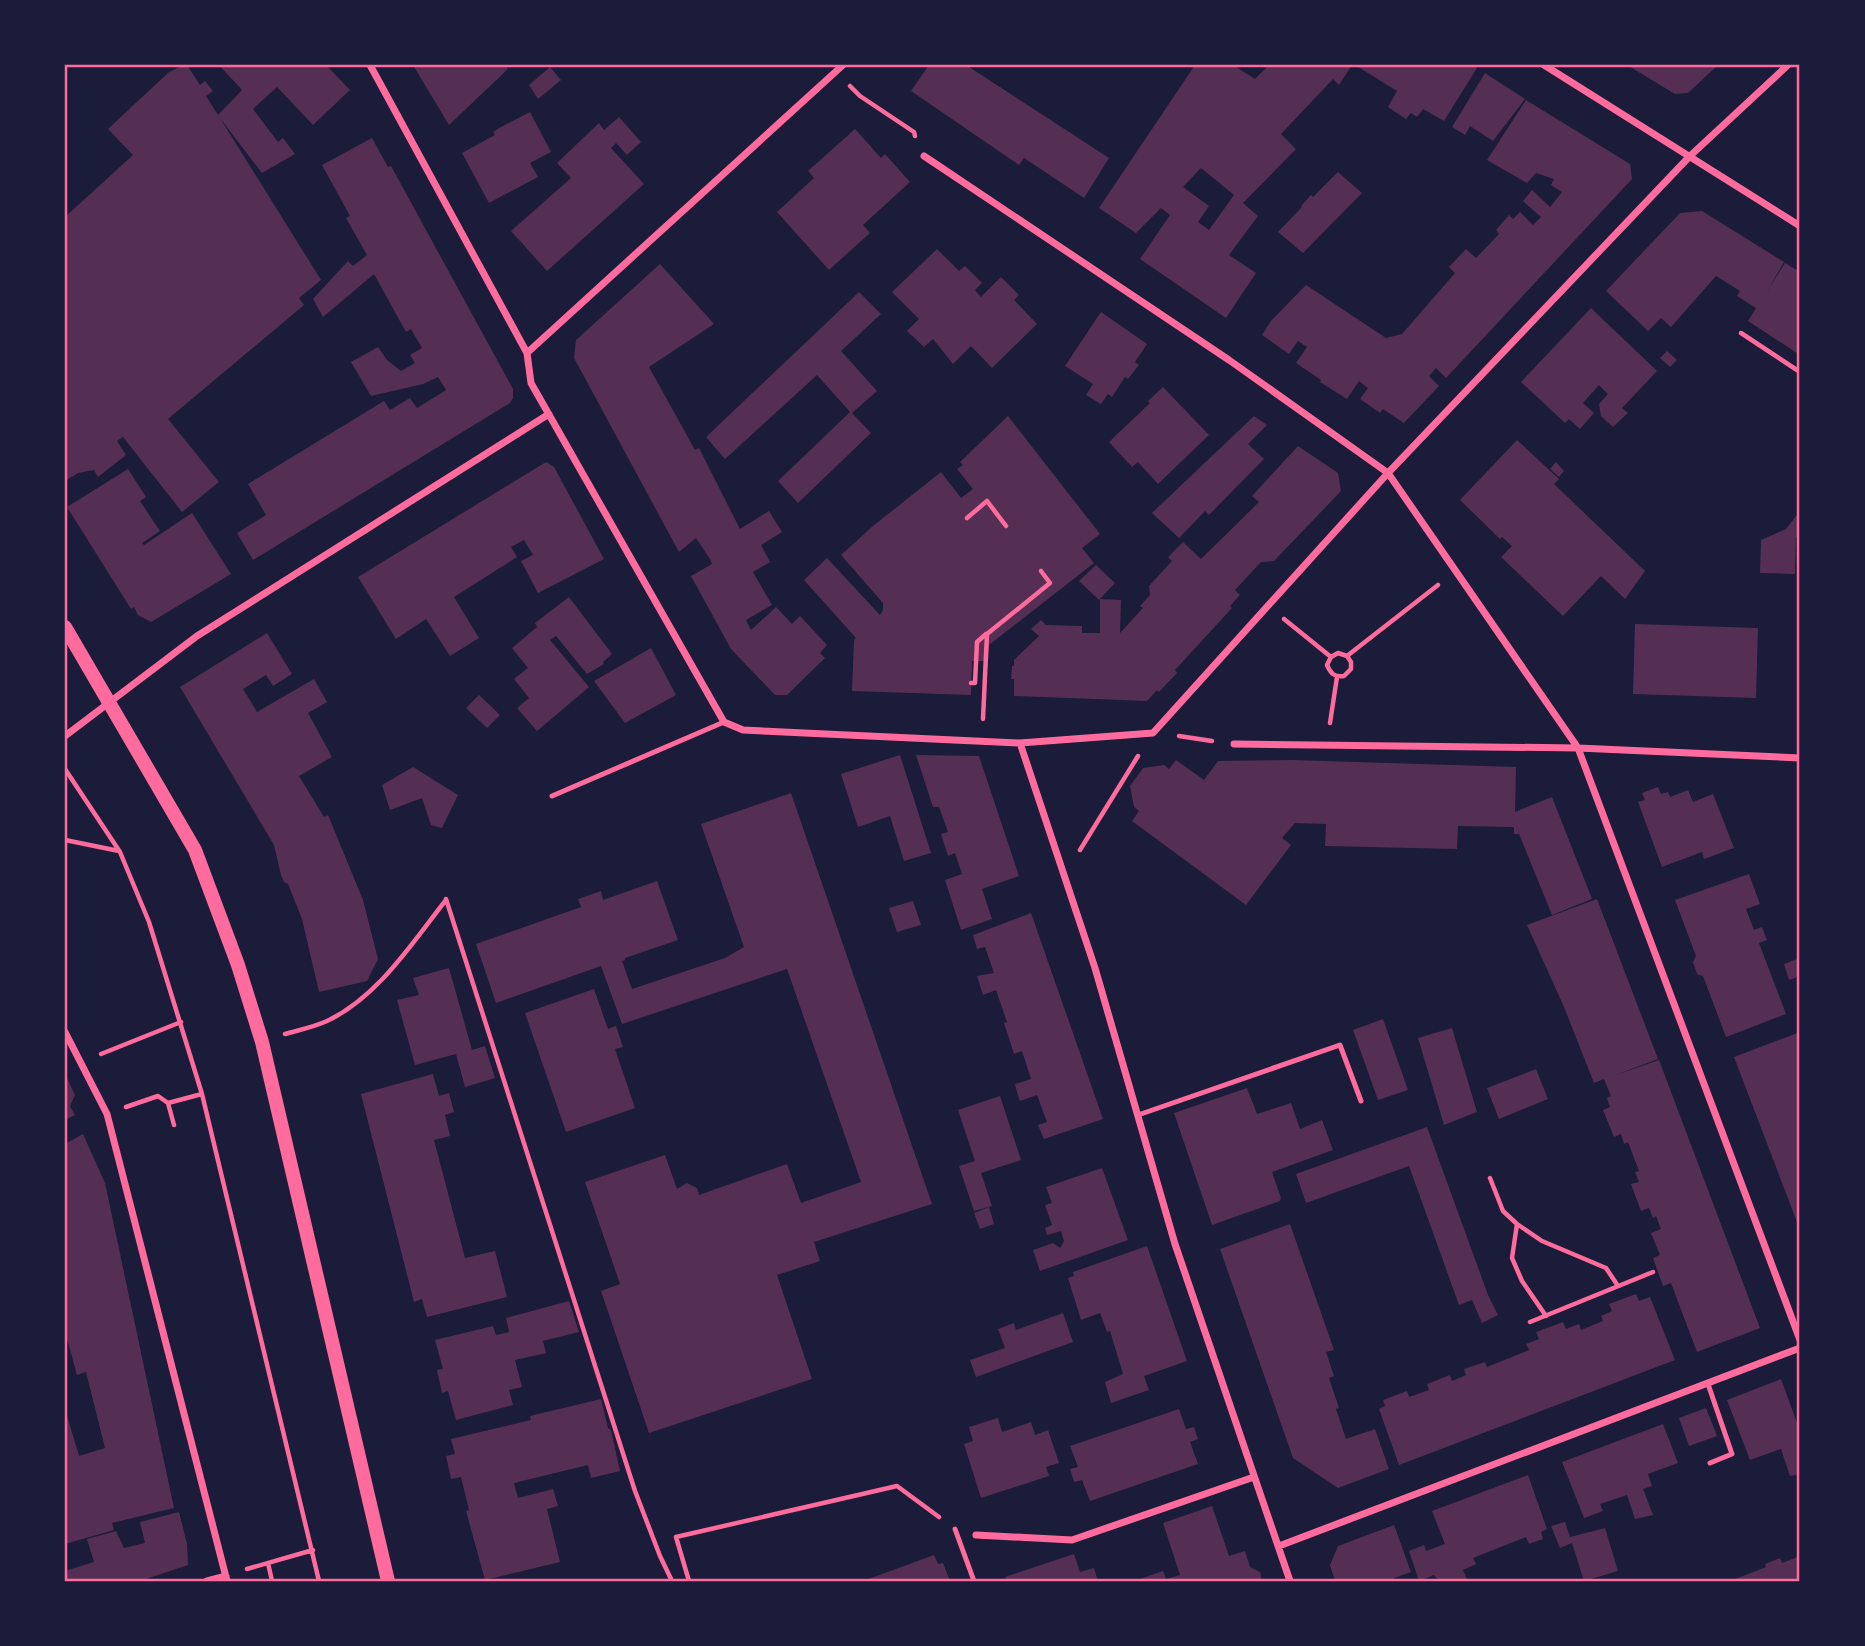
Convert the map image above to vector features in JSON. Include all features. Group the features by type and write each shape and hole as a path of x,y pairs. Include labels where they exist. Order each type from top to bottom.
{"main road":[{"path":"65,627 195,850 238,965 262,1042 388,1581"}],"street":[{"path":"370,65 527,353 531,383 724,722 743,730 1020,743 1153,733 1388,473 1690,156 1788,65"},
{"path":"527,353 843,65"},
{"path":"1544,65 1800,226"},
{"path":"924,156 1229,360 1388,473 1578,748 1800,1340"},
{"path":"65,736 197,636 549,414"},
{"path":"1020,743 1095,968 1175,1244 1290,1581"},
{"path":"1234,744 1578,748 1800,758"},
{"path":"65,1032 107,1114 226,1578 207,1581"},
{"path":"1279,1546 1800,1348"},
{"path":"976,1535 1072,1540 1254,1476"}],"lane":[{"path":"552,796 724,722"},
{"path":"1138,1115 1340,1045 1361,1101"},
{"path":"1708,1384 1732,1454 1710,1463"},
{"path":"955,1529 974,1581"}],"path":[{"path":"836,72 860,96 914,132 924,156"},
{"path":"1741,334 1800,372"},
{"path":"967,518 987,501 1006,526"},
{"path":"985,684 973,683 977,642 1050,583 1041,571"},
{"path":"1348,656 1456,571"},
{"path":"1268,606 1331,657"},
{"path":"982,741 987,634"},
{"path":"1338,653 1348,656 1351,669 1344,676 1338,677 1331,673 1327,665 1331,657 1338,653"},
{"path":"1326,745 1338,677"},
{"path":"1063,876 1153,733 1234,744"},
{"path":"65,769 120,852 149,922 181,1022 202,1094 319,1581"},
{"path":"65,841 120,852"},
{"path":"262,1042 327,1021 364,998 400,959 446,899 635,1491 672,1581"},
{"path":"81,1063 181,1022"},
{"path":"107,1114 158,1096 168,1102 202,1094"},
{"path":"168,1102 174,1125"},
{"path":"1490,1178 1503,1211 1517,1224 1542,1241 1606,1268 1618,1286"},
{"path":"1517,1224 1512,1258 1522,1281 1546,1316"},
{"path":"1530,1322 1653,1272"},
{"path":"689,1581 676,1537 897,1486 955,1529"},
{"path":"226,1578 313,1550"},
{"path":"268,1563 272,1581"}],"building":[{"path":"187,65 200,85 205,81 213,91 206,96 218,115 242,90 219,65 326,65 350,90 313,125 277,87 253,109 278,142 283,138 295,154 262,173 220,118 321,280 299,298 304,305 168,419 219,482 182,512 123,437 117,441 126,455 98,477 94,470 78,473 65,481 65,217 133,155 108,129 169,72"},
{"path":"413,65 504,65 508,69 449,125"},
{"path":"929,65 966,65 1109,158 1084,198 1024,158 1019,165 911,91"},
{"path":"1195,65 1233,65 1255,79 1269,65 1352,65 1339,85 1333,79 1281,134 1296,149 1243,203 1258,216 1229,255 1256,273 1226,318 1140,259 1170,215 1161,208 1136,233 1099,208","holes":["1201,168 1234,195 1209,230 1198,222 1209,206 1183,187"]},
{"path":"1355,65 1472,65 1477,68 1444,121 1423,109 1417,117 1411,113 1406,119 1388,107 1397,91"},
{"path":"1627,65 1718,65 1688,93 1675,94"},
{"path":"550,67 561,80 538,99 529,85"},
{"path":"1485,73 1525,99 1493,141 1470,126 1465,135 1452,127"},
{"path":"1526,100 1630,164 1632,179 1446,378 1436,368 1429,376 1439,386 1404,423 1383,409 1380,413 1360,399 1368,388 1359,381 1347,399 1320,382 1321,380 1296,363 1307,347 1298,341 1289,354 1262,335 1271,321 1306,285 1386,338 1402,334 1455,273 1449,267 1466,249 1476,258 1499,234 1496,230 1509,215 1513,219 1520,212 1533,225 1541,217 1523,201 1532,190 1550,207 1562,192 1551,185 1554,179 1536,173 1527,183 1487,160"},
{"path":"530,112 551,152 530,163 538,177 489,203 462,153 495,135 493,132 501,127"},
{"path":"619,117 641,142 627,155 616,143 611,148 644,184 547,271 511,231 571,178 557,163 599,123 604,130"},
{"path":"855,129 881,158 885,154 910,182 863,225 870,233 829,270 777,212 814,178 808,171"},
{"path":"372,138 388,167 391,166 513,389 513,398 510,403 253,560 237,533 266,515 248,484 384,401 390,410 410,398 417,408 446,390 438,377 423,384 371,396 351,362 378,347 387,360 401,371 415,363 410,355 422,348 411,329 406,332 374,274 323,317 313,299 348,261 353,266 367,255 346,218 350,216 322,165"},
{"path":"1338,172 1362,193 1303,253 1278,232 1311,195 1313,197"},
{"path":"1702,211 1784,262 1768,290 1785,263 1800,272 1800,355 1748,321 1756,308 1737,296 1740,291 1716,276 1671,327 1661,318 1648,331 1606,291 1680,213"},
{"path":"937,249 959,271 965,266 982,283 975,290 981,297 1001,277 1019,295 1014,300 1037,324 992,368 971,346 953,364 933,339 924,347 907,331 919,319 892,292"},
{"path":"660,264 714,324 649,367 695,450 699,448 740,529 769,511 782,532 761,545 770,562 753,572 772,605 746,620 751,630 776,607 792,624 800,616 827,645 820,653 825,658 787,695 775,695 731,649 691,576 712,564 710,559 696,538 679,552 574,358 576,340"},
{"path":"859,292 881,314 841,351 877,391 852,413 871,433 798,503 778,481 850,412 817,375 725,459 706,437"},
{"path":"1591,308 1657,371 1622,408 1628,413 1613,427 1601,416 1599,404 1608,394 1599,385 1583,403 1594,413 1580,429 1569,419 1565,423 1521,382"},
{"path":"1101,312 1147,344 1135,362 1139,365 1128,379 1125,377 1112,397 1108,394 1101,404 1086,395 1093,384 1065,366"},
{"path":"1667,351 1677,360 1670,367 1660,358"},
{"path":"1163,387 1209,435 1158,484 1138,462 1132,467 1109,442"},
{"path":"1008,416 1100,534 1082,548 1094,563 989,645 988,661 972,661 971,695 852,691 856,638 804,580 827,558 880,615 883,603 841,555 941,472 961,498 973,489 957,469 963,465 960,462"},
{"path":"1254,416 1267,425 1248,444 1264,459 1209,515 1205,511 1179,538 1152,513"},
{"path":"1517,440 1559,479 1554,484 1645,571 1625,599 1601,576 1563,616 1501,557 1512,546 1502,537 1500,539 1460,500"},
{"path":"1298,446 1338,473 1341,491 1274,561 1261,562 1235,590 1240,595 1230,606 1232,608 1175,670 1177,673 1159,692 1157,690 1147,701 1014,696 1014,679 1011,679 1014,660 1039,636 1031,629 1041,620 1046,625 1082,626 1082,633 1100,633 1100,599 1121,600 1120,633 1143,608 1140,606 1150,595 1149,586 1172,561 1168,557 1183,542 1201,559 1259,502 1252,496"},
{"path":"546,462 554,467 604,559 538,593 521,561 533,555 524,540 511,547 517,557 454,597 479,638 450,656 426,619 396,639 358,577"},
{"path":"1556,462 1564,471 1559,477 1550,469"},
{"path":"128,469 146,497 140,501 160,531 142,543 144,545 192,513 231,574 151,622 138,615 134,607 131,609 67,507"},
{"path":"1800,511 1800,540 1796,537 1795,574 1760,573 1761,540 1786,529"},
{"path":"1096,565 1115,583 1099,600 1079,581"},
{"path":"569,597 612,654 604,664 587,674 556,636 550,640 589,687 537,731 517,708 529,698 514,679 528,668 512,648 537,627 535,623"},
{"path":"1635,624 1758,628 1756,698 1633,694"},
{"path":"267,633 292,674 273,686 266,675 243,689 257,712 314,679 327,702 308,713 332,757 299,776 324,817 328,815 363,900 378,959 367,981 319,992 302,919 288,884 281,875 274,845 180,687"},
{"path":"651,648 676,695 625,723 594,681"},
{"path":"479,695 500,715 487,728 466,708"},
{"path":"900,755 931,853 904,861 890,816 858,827 841,774"},
{"path":"916,755 979,756 1019,876 982,889 992,919 961,930 945,880 962,874 955,853 948,856 941,834 948,832 939,807 933,807"},
{"path":"1176,760 1204,780 1218,761 1292,760 1516,767 1515,812 1552,797 1592,899 1552,915 1519,834 1514,834 1514,827 1458,826 1457,849 1325,846 1326,824 1295,823 1282,838 1291,845 1246,905 1132,821 1139,811 1134,807 1130,786 1143,768 1164,765 1169,769"},
{"path":"413,767 458,795 442,828 431,825 422,798 390,810 382,785"},
{"path":"1658,787 1661,794 1668,792 1670,797 1688,790 1693,802 1713,794 1734,848 1704,859 1702,852 1662,867 1638,802 1645,800 1642,793"},
{"path":"791,793 932,1204 814,1242 820,1261 777,1275 812,1379 649,1433 601,1291 620,1284 585,1182 665,1155 677,1189 687,1183 697,1188 699,1195 787,1164 801,1203 861,1182 787,969 622,1024 601,966 496,1003 476,944 581,907 578,899 601,891 603,900 657,881 678,940 622,961 632,989 725,958 744,947 701,824"},
{"path":"1749,874 1760,904 1746,909 1754,930 1762,927 1767,940 1759,943 1786,1014 1726,1037 1703,976 1697,974 1693,962 1696,956 1675,900"},
{"path":"1597,899 1658,1059 1613,1076 1659,1060 1760,1328 1697,1352 1671,1283 1663,1286 1653,1258 1660,1255 1651,1233 1661,1229 1656,1216 1653,1218 1649,1208 1641,1211 1631,1184 1639,1182 1635,1172 1639,1171 1628,1142 1624,1144 1621,1134 1614,1137 1603,1110 1610,1107 1607,1098 1611,1096 1604,1079 1594,1083 1527,925"},
{"path":"913,901 921,925 897,932 889,908"},
{"path":"1031,913 1103,1119 1044,1139 1038,1125 1047,1122 1037,1095 1020,1101 1015,1084 1031,1079 1022,1051 1014,1054 996,990 983,995 977,976 994,973 985,947 977,949 973,935"},
{"path":"1800,958 1800,976 1789,980 1784,964"},
{"path":"449,968 472,1050 485,1046 495,1078 465,1087 456,1054 415,1065 397,1000 419,995 413,978"},
{"path":"594,989 608,1029 616,1026 623,1047 615,1049 635,1108 566,1132 525,1013"},
{"path":"1383,1019 1408,1090 1378,1100 1353,1030"},
{"path":"1452,1028 1477,1112 1444,1125 1418,1038"},
{"path":"1800,1032 1798,1054 1800,1230 1734,1057"},
{"path":"1536,1069 1548,1099 1499,1119 1487,1088"},
{"path":"65,1074 75,1095 70,1106 75,1115 65,1120"},
{"path":"433,1074 439,1096 449,1093 454,1112 445,1115 450,1136 434,1140 465,1258 495,1251 507,1297 427,1317 422,1299 414,1302 361,1094"},
{"path":"1247,1088 1257,1114 1291,1103 1300,1129 1322,1120 1333,1150 1272,1172 1280,1201 1212,1225 1174,1113"},
{"path":"1000,1096 1021,1160 981,1173 992,1206 974,1211 959,1166 975,1161 958,1110"},
{"path":"1427,1127 1488,1295 1498,1315 1482,1323 1472,1300 1459,1305 1409,1166 1306,1203 1296,1174"},
{"path":"83,1134 105,1183 174,1508 112,1523 114,1530 65,1544 65,1409 79,1456 105,1448 86,1372 77,1375 65,1331 65,1144"},
{"path":"1102,1168 1128,1240 1040,1271 1033,1250 1053,1243 1060,1248 1064,1241 1061,1231 1047,1235 1045,1228 1052,1225 1045,1205 1052,1203 1046,1187"},
{"path":"989,1207 994,1224 980,1229 974,1213"},
{"path":"1290,1224 1334,1350 1326,1352 1334,1376 1329,1378 1346,1439 1375,1429 1389,1469 1338,1488 1293,1458 1220,1249"},
{"path":"1147,1246 1187,1361 1144,1376 1149,1390 1111,1403 1105,1382 1123,1374 1110,1331 1107,1332 1100,1313 1081,1320 1068,1278 1074,1276 1073,1272"},
{"path":"1636,1294 1639,1301 1650,1297 1675,1360 1399,1465 1379,1409 1385,1406 1383,1400 1407,1391 1409,1397 1429,1390 1427,1384 1450,1375 1452,1381 1466,1375 1464,1369 1485,1362 1487,1367 1529,1350 1526,1344 1539,1339 1536,1332 1563,1322 1566,1329 1579,1324 1581,1330 1603,1321 1601,1316 1612,1311 1609,1304"},
{"path":"569,1301 579,1332 543,1341 546,1353 515,1360 522,1387 509,1390 513,1405 456,1420 448,1391 442,1393 437,1370 443,1369 435,1340 493,1326 496,1335 509,1332 506,1318"},
{"path":"1063,1313 1073,1342 976,1377 970,1360 1005,1348 998,1329 1014,1323 1016,1330"},
{"path":"1781,1379 1800,1431 1800,1474 1790,1476 1781,1449 1750,1460 1727,1400"},
{"path":"601,1399 620,1471 591,1478 588,1465 514,1483 518,1498 553,1489 558,1506 547,1509 560,1562 485,1580 466,1511 469,1510 461,1477 451,1479 446,1456 455,1454 451,1439 531,1420 530,1416"},
{"path":"1706,1408 1717,1436 1689,1446 1679,1418"},
{"path":"1179,1409 1186,1429 1194,1427 1198,1439 1190,1442 1198,1464 1090,1501 1082,1480 1074,1482 1070,1469 1078,1467 1070,1446"},
{"path":"998,1418 1002,1432 1031,1422 1035,1435 1048,1430 1059,1463 1046,1467 1049,1476 981,1498 964,1444 973,1441 969,1427"},
{"path":"1663,1424 1678,1463 1648,1474 1652,1486 1643,1489 1653,1515 1635,1519 1627,1495 1600,1504 1603,1511 1584,1518 1562,1462"},
{"path":"1528,1475 1547,1529 1541,1532 1543,1539 1529,1544 1526,1537 1473,1558 1476,1564 1463,1570 1468,1581 1439,1581 1434,1575 1419,1581 1409,1551 1424,1545 1426,1551 1445,1544 1432,1511"},
{"path":"1212,1506 1229,1556 1245,1551 1250,1567 1260,1572 1262,1581 1134,1581 1163,1571 1166,1579 1180,1575 1163,1523"},
{"path":"179,1512 187,1544 188,1565 140,1581 65,1581 65,1571 94,1562 87,1539 116,1531 124,1548 145,1543 140,1522"},
{"path":"1565,1522 1570,1537 1605,1528 1618,1571 1584,1581 1572,1543 1560,1548 1551,1526"},
{"path":"1394,1525 1411,1572 1394,1578 1395,1581 1335,1581 1330,1565 1338,1546"},
{"path":"1074,1554 1080,1572 1094,1568 1098,1581 1007,1581 1005,1577"},
{"path":"934,1555 938,1564 943,1563 950,1581 863,1581"},
{"path":"1800,1556 1800,1581 1730,1581 1766,1567 1765,1564 1780,1558 1782,1563"}]}
